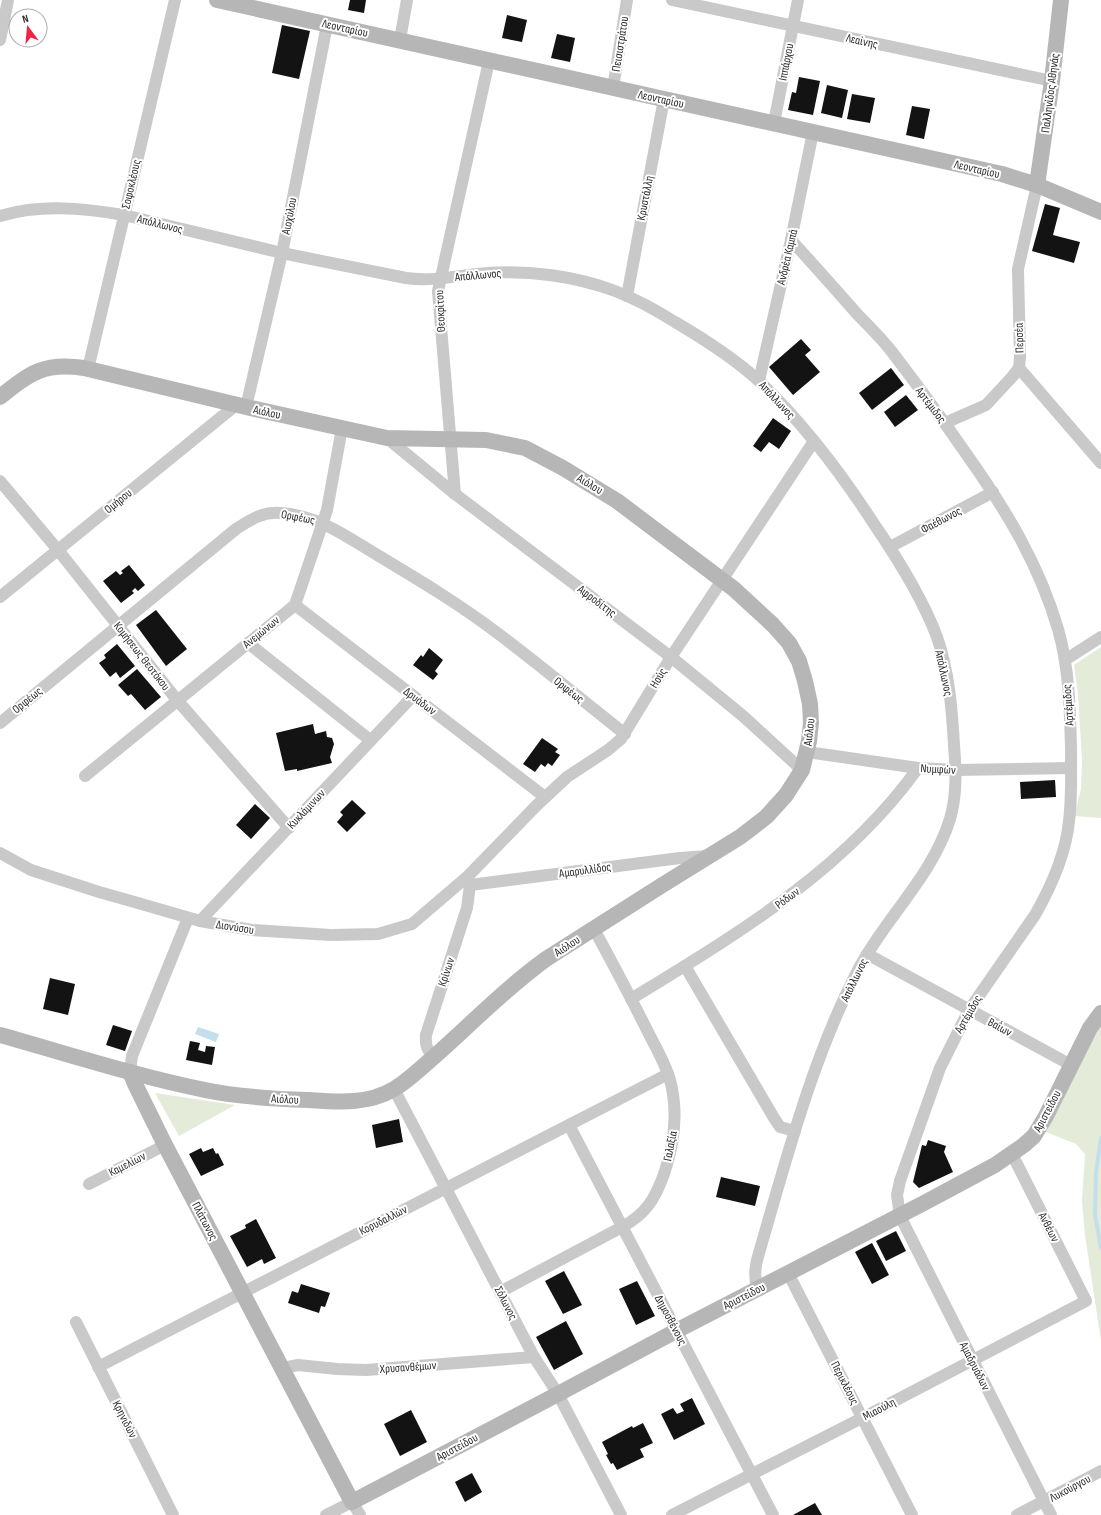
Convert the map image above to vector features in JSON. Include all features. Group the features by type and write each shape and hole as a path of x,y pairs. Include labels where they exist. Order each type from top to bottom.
{"street":[{"path":"0,40 8,0"},
{"name":"Σοφοκλέους","path":"88,369 175,0"},
{"name":"Λεονταρίου","path":"217,0 992,172 1037,185 1101,212"},
{"path":"400,40 407,0"},
{"name":"Πεισιστράτου","path":"613,88 627,0"},
{"name":"Λεαίνης","path":"672,0 1052,81"},
{"name":"Ιππάρχου","path":"774,123 798,0"},
{"name":"Παλληνίδος Αθηνάς","path":"1037,185 1052,81 1061,0"},
{"name":"Αιοχύλου","path":"241,406 282,253 327,25"},
{"name":"Θεοκρίτου","path":"456,494 438,291 489,61"},
{"name":"Κρυστάλλη","path":"627,296 664,100"},
{"name":"Ανδρέα Καμπά","path":"759,381 791,240 813,132"},
{"name":"Περσέα","path":"1037,185 1018,269 1019,368 1101,463"},
{"name":"Απόλλωνος","path":"0,216 34,209 52,208 99,211 124,215 282,253 414,280 490,273 539,274 605,287 663,314 704,339 740,365 759,381 794,418 844,480 890,547 918,596 936,637 947,678 953,718 956,770 955,800 943,838 933,858 918,882 867,954 857,972 828,1038 804,1098 755,1268 754,1277 757,1289"},
{"name":"Αρτέμιδος","path":"791,240 891,351 945,423 993,492 1022,540 1041,580 1058,630 1065,660 1069,697 1071,768 1069,822 1066,838 1057,867 1035,915 969,1010 940,1068 900,1181 897,1195 900,1216"},
{"name":"Αιόλου","path":"0,397 22,379 41,370 61,366 88,369 241,406 387,438 486,440 525,448 563,468 617,501 739,593 773,625 789,643 795,654 805,681 810,704 810,728 807,752 802,770 786,795 766,817 740,837 570,943 527,973 413,1075 394,1089 376,1097 353,1102 263,1098 206,1090 130,1072 0,1035"},
{"path":"945,423 986,405 1019,368"},
{"name":"Ομήρου","path":"0,597 241,406"},
{"path":"295,605 328,510 342,428"},
{"name":"Αφροδίτης","path":"387,438 456,494 671,657 743,716 802,770"},
{"name":"Ηούς","path":"467,882 545,797 568,776 608,750 625,734 671,657 814,442"},
{"name":"Κομήσεως Θεοτόκου","path":"0,481 58,550 177,700 289,828"},
{"name":"Φαέθωνος","path":"890,547 993,492"},
{"name":"Ορφέως","path":"0,723 248,521 259,515 279,512 301,516 323,523 432,588 496,632 625,734"},
{"name":"Ανεμώνων","path":"85,776 295,605"},
{"name":"Δρυάδων","path":"295,605 545,797"},
{"path":"1065,660 1101,636"},
{"path":"248,643 370,740"},
{"name":"Κυκλάμινων","path":"200,921 413,696"},
{"name":"Νυμφών","path":"807,752 918,768 956,770 1071,768"},
{"name":"Ρόδων","path":"631,998 685,966 771,910 823,870 883,811 918,768"},
{"name":"Διονύσου","path":"0,853 31,870 99,892 200,921 252,930 331,935 378,934 412,924 467,882"},
{"name":"Αμαρυλλίδος","path":"467,882 694,856 708,856"},
{"name":"Κρίνων","path":"433,1057 427,1048 426,1035 467,908 467,882"},
{"path":"130,1072 132,1056 188,918"},
{"name":"Γαλαξία","path":"500,1292 622,1227 639,1216 649,1206 668,1162 674,1132 675,1114 673,1095 668,1074 631,998 594,929"},
{"name":"Βαΐων","path":"867,954 1071,1065"},
{"path":"685,966 774,1118 780,1127 795,1131"},
{"name":"Αριστείδου","path":"326,1515 356,1508 558,1394 676,1330 900,1216 976,1176 1012,1154 1034,1136 1046,1116 1090,1028 1101,1013"},
{"name":"Πλάτωνος","path":"130,1072 165,1145 356,1508"},
{"name":"Κορυδαλλών","path":"98,1367 668,1074"},
{"name":"Σόλωνος","path":"394,1089 534,1356 558,1394 621,1515"},
{"name":"Δημοσθένους","path":"569,1125 773,1515"},
{"name":"Καμελίων","path":"89,1184 165,1145"},
{"name":"Ανθέων","path":"1012,1154 1086,1301"},
{"name":"Αμαδρυάδων","path":"900,1216 1051,1515"},
{"name":"Περικλέους","path":"788,1273 912,1515"},
{"name":"Μιαούλη","path":"672,1515 1086,1301"},
{"name":"Kρηνιδών","path":"76,1322 173,1515"},
{"name":"Χρυσανθέμων","path":"283,1368 298,1365 366,1370 534,1356"},
{"name":"Λυκούργου","path":"1017,1515 1101,1471"}],"green space":[{"path":"1101,647 1101,818 1074,816 1081,789 1082,760 1078,695 1074,665"},
{"path":"1101,1020 1101,1341 1085,1235 1082,1201 1085,1154 1076,1144 1046,1132 1045,1126"},
{"path":"155,1093 235,1105 179,1136"}],"water":[{"path":"198,1027 219,1034 216,1042 195,1034"}],"building":[{"path":"350,0 366,0 364,13 348,10"},
{"path":"507,15 527,20 522,42 502,38"},
{"path":"282,25 310,31 299,79 272,73"},
{"path":"557,34 575,38 570,62 551,58"},
{"path":"799,77 820,81 813,115 788,110 792,92 796,93"},
{"path":"827,85 848,90 842,118 821,113"},
{"path":"852,94 875,98 870,123 847,119"},
{"path":"912,106 930,109 924,139 906,135"},
{"path":"1045,204 1060,208 1053,235 1080,242 1074,263 1032,251"},
{"path":"801,339 811,350 805,355 820,372 793,395 769,367"},
{"path":"891,368 904,385 872,410 859,393"},
{"path":"906,395 918,410 895,427 884,412"},
{"path":"773,418 791,431 779,449 769,442 761,452 753,446"},
{"path":"129,565 145,585 138,591 135,588 132,591 134,593 121,603 103,581 116,571 120,575 123,573 121,571"},
{"path":"156,610 187,649 166,666 136,625"},
{"path":"117,644 135,666 120,678 116,672 110,677 99,663 106,658 104,655"},
{"path":"429,648 443,660 435,671 438,674 433,680 413,665 421,655 423,657"},
{"path":"137,669 161,697 145,710 131,694 128,696 118,685"},
{"path":"313,724 315,734 326,731 327,737 332,738 334,744 330,757 332,763 297,771 297,769 285,771 276,733"},
{"path":"542,738 558,749 555,752 560,755 552,766 548,763 545,767 541,764 535,772 523,764"},
{"path":"1055,780 1056,797 1021,799 1020,782"},
{"path":"352,800 366,813 347,832 337,822 343,815 340,812"},
{"path":"255,804 270,818 251,839 236,825"},
{"path":"50,978 75,984 68,1015 43,1009"},
{"path":"113,1025 132,1031 125,1051 106,1045"},
{"path":"190,1041 200,1043 198,1050 205,1052 206,1046 215,1047 212,1065 186,1060"},
{"path":"399,1119 403,1142 376,1148 372,1125"},
{"path":"928,1140 946,1146 944,1152 953,1172 919,1188 913,1182 922,1145 926,1146"},
{"path":"201,1148 203,1152 213,1148 216,1154 218,1153 224,1165 201,1176 189,1154"},
{"path":"721,1177 760,1186 755,1206 716,1197"},
{"path":"256,1219 276,1258 264,1264 262,1259 247,1267 230,1236 246,1228 245,1225"},
{"path":"896,1231 906,1251 886,1261 876,1241"},
{"path":"872,1243 889,1275 872,1284 855,1252"},
{"path":"564,1271 582,1305 563,1314 545,1281"},
{"path":"637,1281 655,1316 636,1325 619,1289"},
{"path":"301,1284 330,1293 325,1307 321,1306 319,1313 288,1303 292,1291 298,1293"},
{"path":"566,1321 583,1354 554,1370 536,1337"},
{"path":"692,1398 705,1424 674,1440 661,1414 673,1408 677,1414 684,1411 680,1404"},
{"path":"411,1410 427,1442 400,1456 384,1424"},
{"path":"643,1423 653,1443 640,1449 644,1457 617,1470 613,1463 611,1464 606,1455 608,1454 602,1442 632,1426 633,1428"},
{"path":"472,1473 482,1492 465,1502 455,1482"},
{"path":"815,1503 822,1515 793,1515"}],"waterway":[{"path":"1101,1138 1096,1172 1095,1215 1101,1248"}]}
